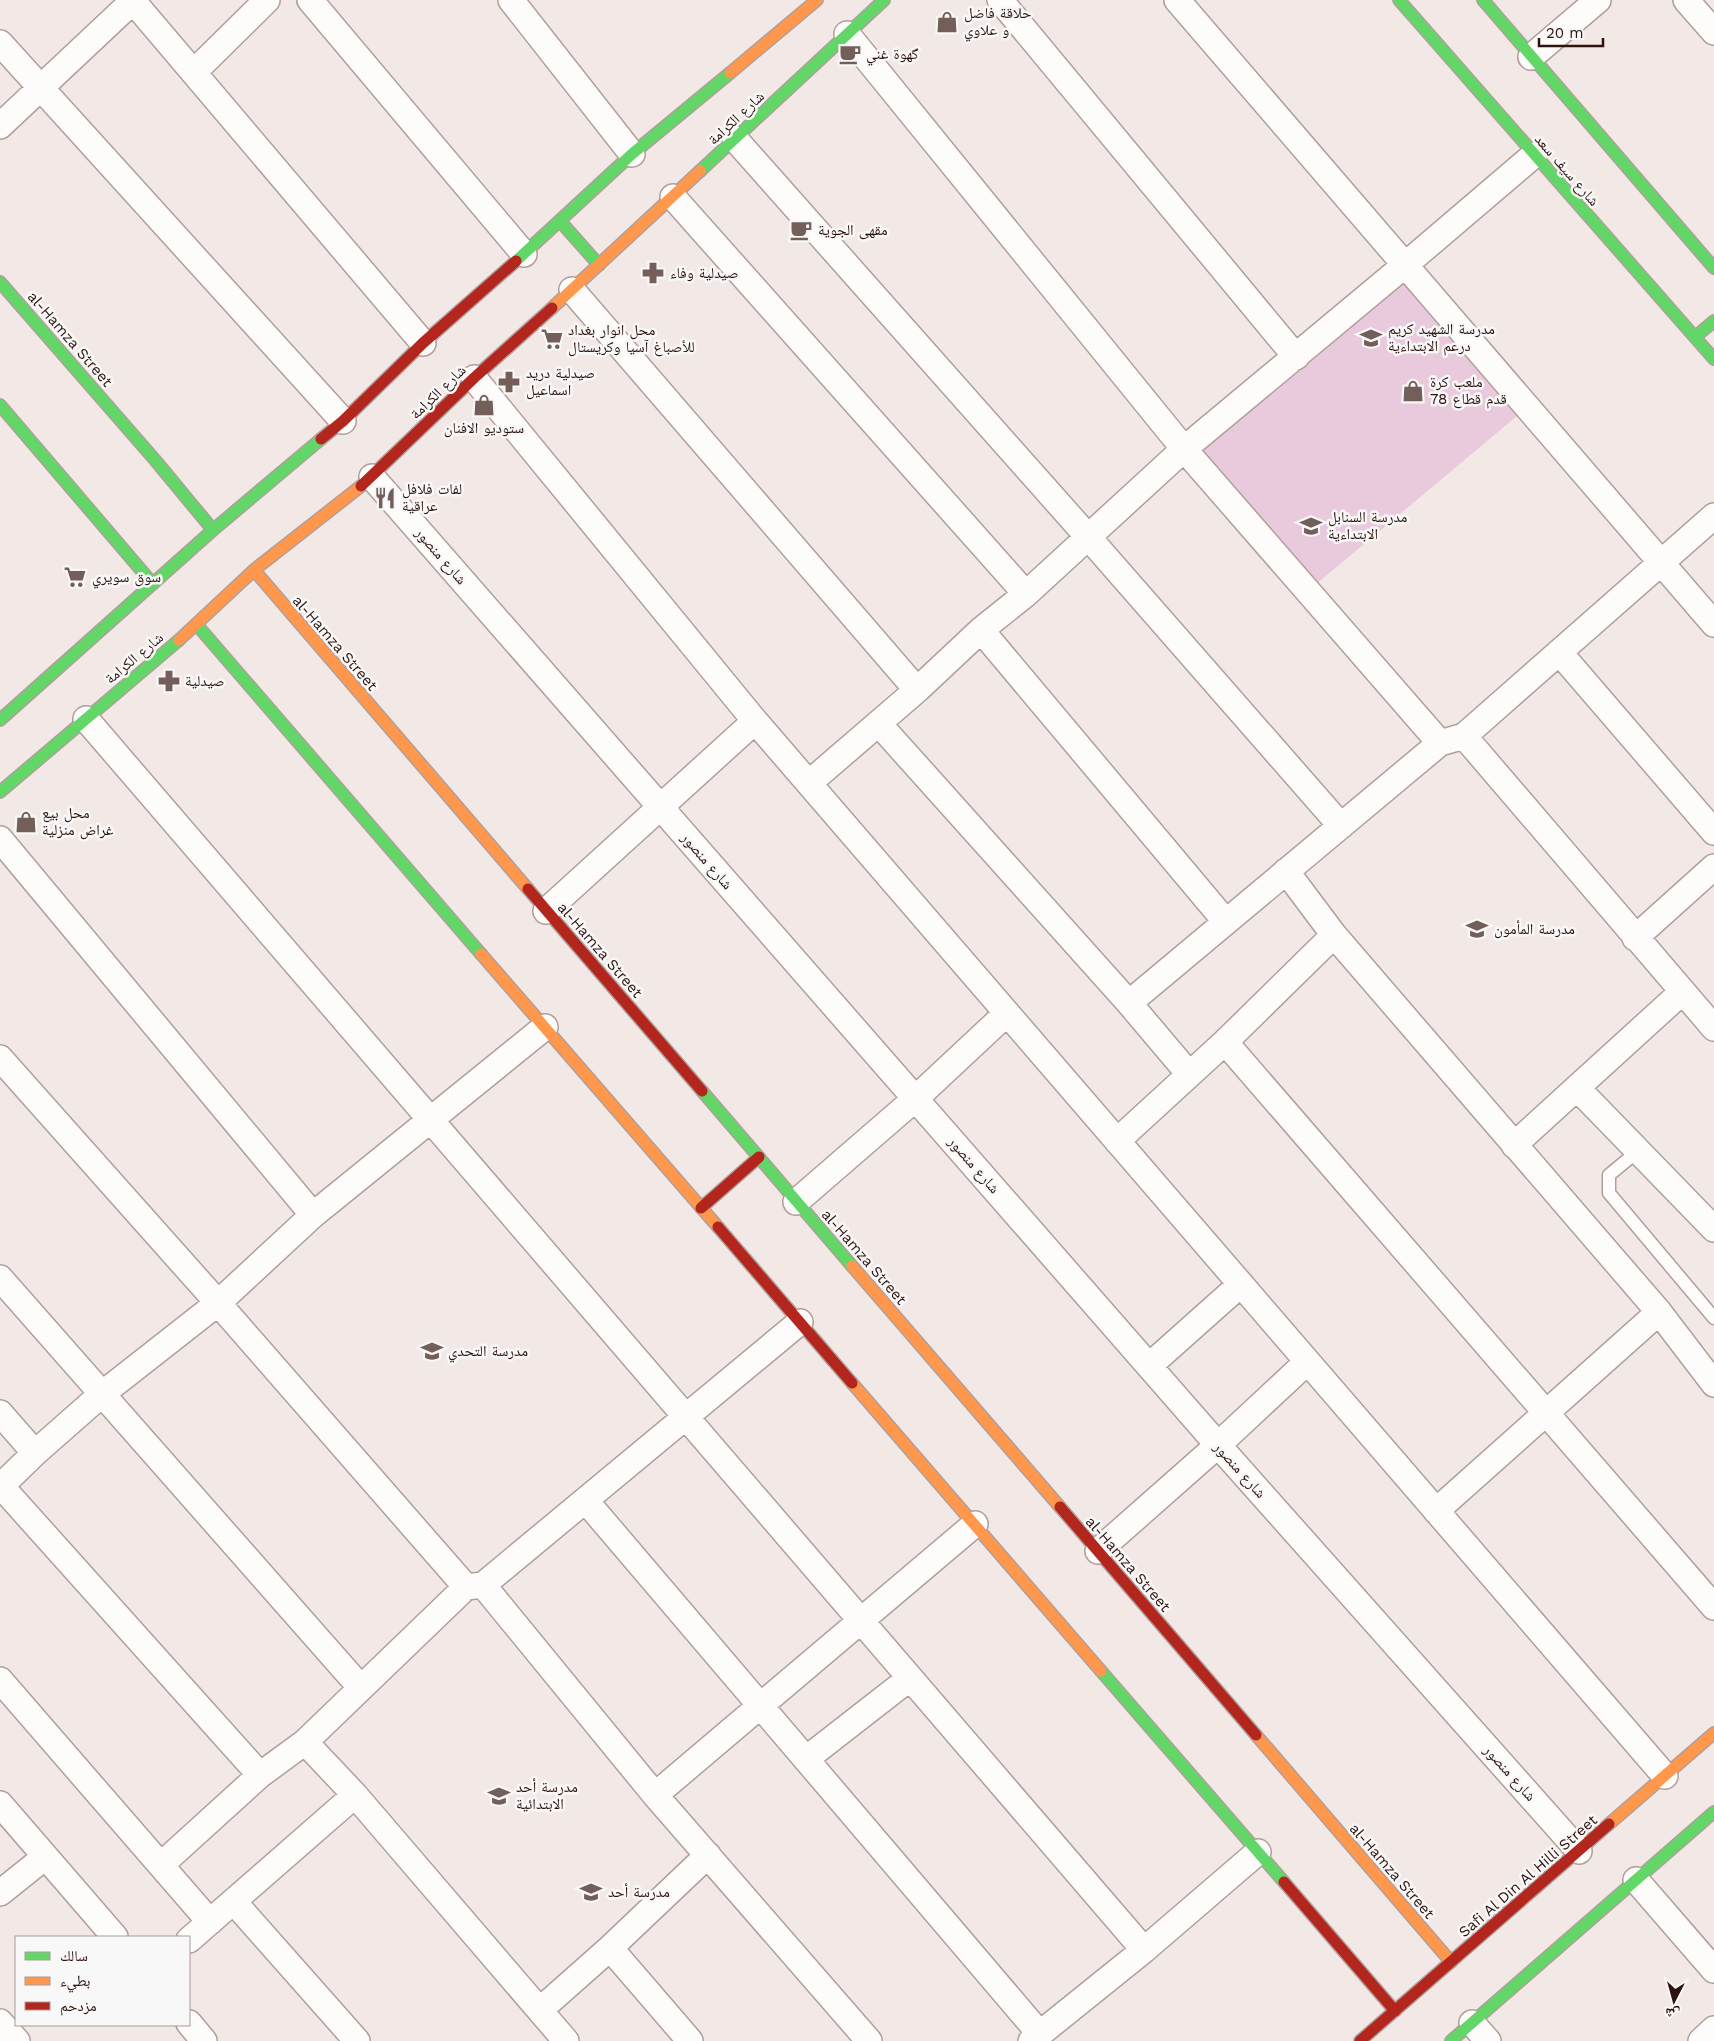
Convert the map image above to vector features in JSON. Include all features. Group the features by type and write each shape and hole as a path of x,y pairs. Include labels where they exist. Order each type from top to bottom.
{"street":[{"path":"0,126 41,90 133,0 423,343"},
{"path":"194,72 266,0"},
{"path":"310,0 524,254"},
{"path":"511,0 632,154"},
{"path":"0,720 213,530 343,421 423,343 524,254 632,154 817,0"},
{"name":"شارع الكرامة","path":"0,792 197,625 254,570 372,477 474,378 572,290 884,0"},
{"path":"1000,0 1296,357"},
{"path":"1177,0 1714,624"},
{"name":"شارع سيف سعد","path":"1398,0 1714,359"},
{"path":"1483,0 1714,268"},
{"path":"1531,57 1598,0"},
{"path":"1686,0 1714,32"},
{"path":"847,34 1184,449 1440,743"},
{"path":"0,43 343,421"},
{"path":"735,139 1089,538 1341,826"},
{"path":"809,783 879,724 981,630 1026,594 1089,538 1184,449 1296,357 1534,155"},
{"path":"672,197 1026,594"},
{"path":"560,221 599,265"},
{"name":"al-Hamza Street","path":"0,282 156,460 213,530"},
{"path":"572,290 917,690"},
{"path":"1695,338 1714,321"},
{"path":"474,378 756,721 1665,1776"},
{"path":"0,405 153,584"},
{"name":"شارع منصور","path":"372,477 1218,1445 1579,1851"},
{"path":"1129,1003 1440,743 1464,736 1714,516"},
{"name":"al-Hamza Street","path":"254,570 1451,1962"},
{"path":"197,625 1395,2010"},
{"path":"981,630 1226,922"},
{"path":"1559,652 1714,832"},
{"path":"86,719 1144,1950"},
{"path":"546,910 756,721"},
{"path":"879,724 1129,1003 1189,1074"},
{"path":"1464,736 1714,1028"},
{"path":"0,839 313,1215"},
{"path":"1635,938 1714,867"},
{"path":"1286,871 1334,935 1659,1312 1714,1384"},
{"path":"1117,1141 1225,1042 1334,935"},
{"path":"1514,1145 1682,992"},
{"path":"796,1202 915,1099 1007,1013"},
{"path":"260,1775 1,1486 35,1453 102,1394 218,1303 313,1215 545,1026"},
{"path":"1225,1042 1714,1607"},
{"path":"0,1058 474,1586 869,2041"},
{"path":"1577,1088 1714,1229"},
{"path":"701,1208 759,1157"},
{"path":"0,1278 361,1688"},
{"path":"1149,1366 1241,1284"},
{"path":"1436,1511 1547,1414 1659,1312"},
{"path":"162,1864 260,1775 305,1742 361,1688 474,1586 586,1501 685,1416 800,1322"},
{"path":"1098,1551 1218,1445 1307,1362"},
{"path":"0,1413 35,1453"},
{"path":"586,1501 806,1759 1035,2038 1144,1950 1258,1852"},
{"path":"655,1795 975,1524"},
{"path":"806,1759 910,1678"},
{"path":"0,1680 162,1864 210,1922"},
{"name":"Safi Al Din Al Hilli Street","path":"1360,2041 1714,1733"},
{"path":"305,1742 355,1794 566,2041"},
{"path":"190,1939 355,1794"},
{"path":"0,1804 114,1936"},
{"path":"1452,2041 1480,2032 1636,1880 1714,1812"},
{"path":"540,2010 610,1948 708,1855"},
{"path":"0,1893 45,1857"},
{"path":"1636,1880 1714,1970"},
{"path":"234,1902 357,2041"},
{"path":"610,1948 690,2041"},
{"path":"0,2022 17,2041"},
{"path":"190,2024 204,2041"},
{"path":"1701,2041 1714,2029"}],"lane":[{"path":"1638,1151 1609,1176 1609,1194 1714,1318"}],"shaded area":[{"path":"1405,265 1523,411 1308,591 1184,449"}],"traffic: fast":[{"path":"700,171 884,0"},
{"path":"1399,0 1714,359"},
{"path":"1483,0 1714,268"},
{"path":"516,261 632,154 730,73"},
{"path":"560,221 599,265"},
{"path":"0,282 155,460 213,530"},
{"path":"1695,337 1714,321"},
{"path":"0,405 153,584"},
{"path":"0,720 213,530 321,439"},
{"path":"197,625 481,954"},
{"path":"0,792 179,640"},
{"path":"702,1091 852,1266"},
{"path":"1101,1671 1284,1882"},
{"path":"1451,2041 1714,1812"}],"traffic: slow":[{"path":"730,73 817,0"},
{"path":"552,308 700,171"},
{"path":"179,640 254,570 361,486"},
{"path":"254,570 528,889"},
{"path":"481,954 718,1227"},
{"path":"852,1266 1060,1507"},
{"path":"852,1383 1101,1671"},
{"path":"1609,1824 1714,1733"},
{"path":"1256,1735 1451,1962"}],"traffic: jam":[{"path":"321,439 343,421 423,343 516,261"},
{"path":"361,486 474,378 552,308"},
{"path":"528,889 702,1091"},
{"path":"701,1208 759,1157"},
{"path":"718,1227 852,1383"},
{"path":"1060,1507 1256,1735"},
{"path":"1360,2041 1609,1824"},
{"path":"1284,1882 1395,2011"}],"place":[{"name":"حلاقة فاضل و علاوي","path":"947,22"},
{"name":"گهوة غني","path":"850,54"},
{"name":"مقهى الجوية","path":"801,230"},
{"name":"صيدلية وفاء","path":"653,273"},
{"name":"مدرسة الشهيد كريم درعم الابتداءية","path":"1371,338"},
{"name":"محل انوار بغداد للأصباغ آسيا وكريستال","path":"552,339"},
{"name":"صيدلية دريد اسماعيل","path":"509,382"},
{"name":"ملعب كرة قدم قطاع 78","path":"1413,391"},
{"name":"ستوديو الافنان","path":"484,405"},
{"name":"لفات فلافل عراقية","path":"385,498"},
{"name":"مدرسة السنابل الابتداءية","path":"1311,526"},
{"name":"سوق سويري","path":"75,577"},
{"name":"صيدلية","path":"169,681"},
{"name":"محل بيع غراض منزلية","path":"26,822"},
{"name":"مدرسة المأمون","path":"1477,929"},
{"name":"مدرسة التحدي","path":"432,1351"},
{"name":"مدرسة أحد الابتدائية","path":"499,1796"},
{"name":"مدرسة أحد","path":"591,1892"}]}
